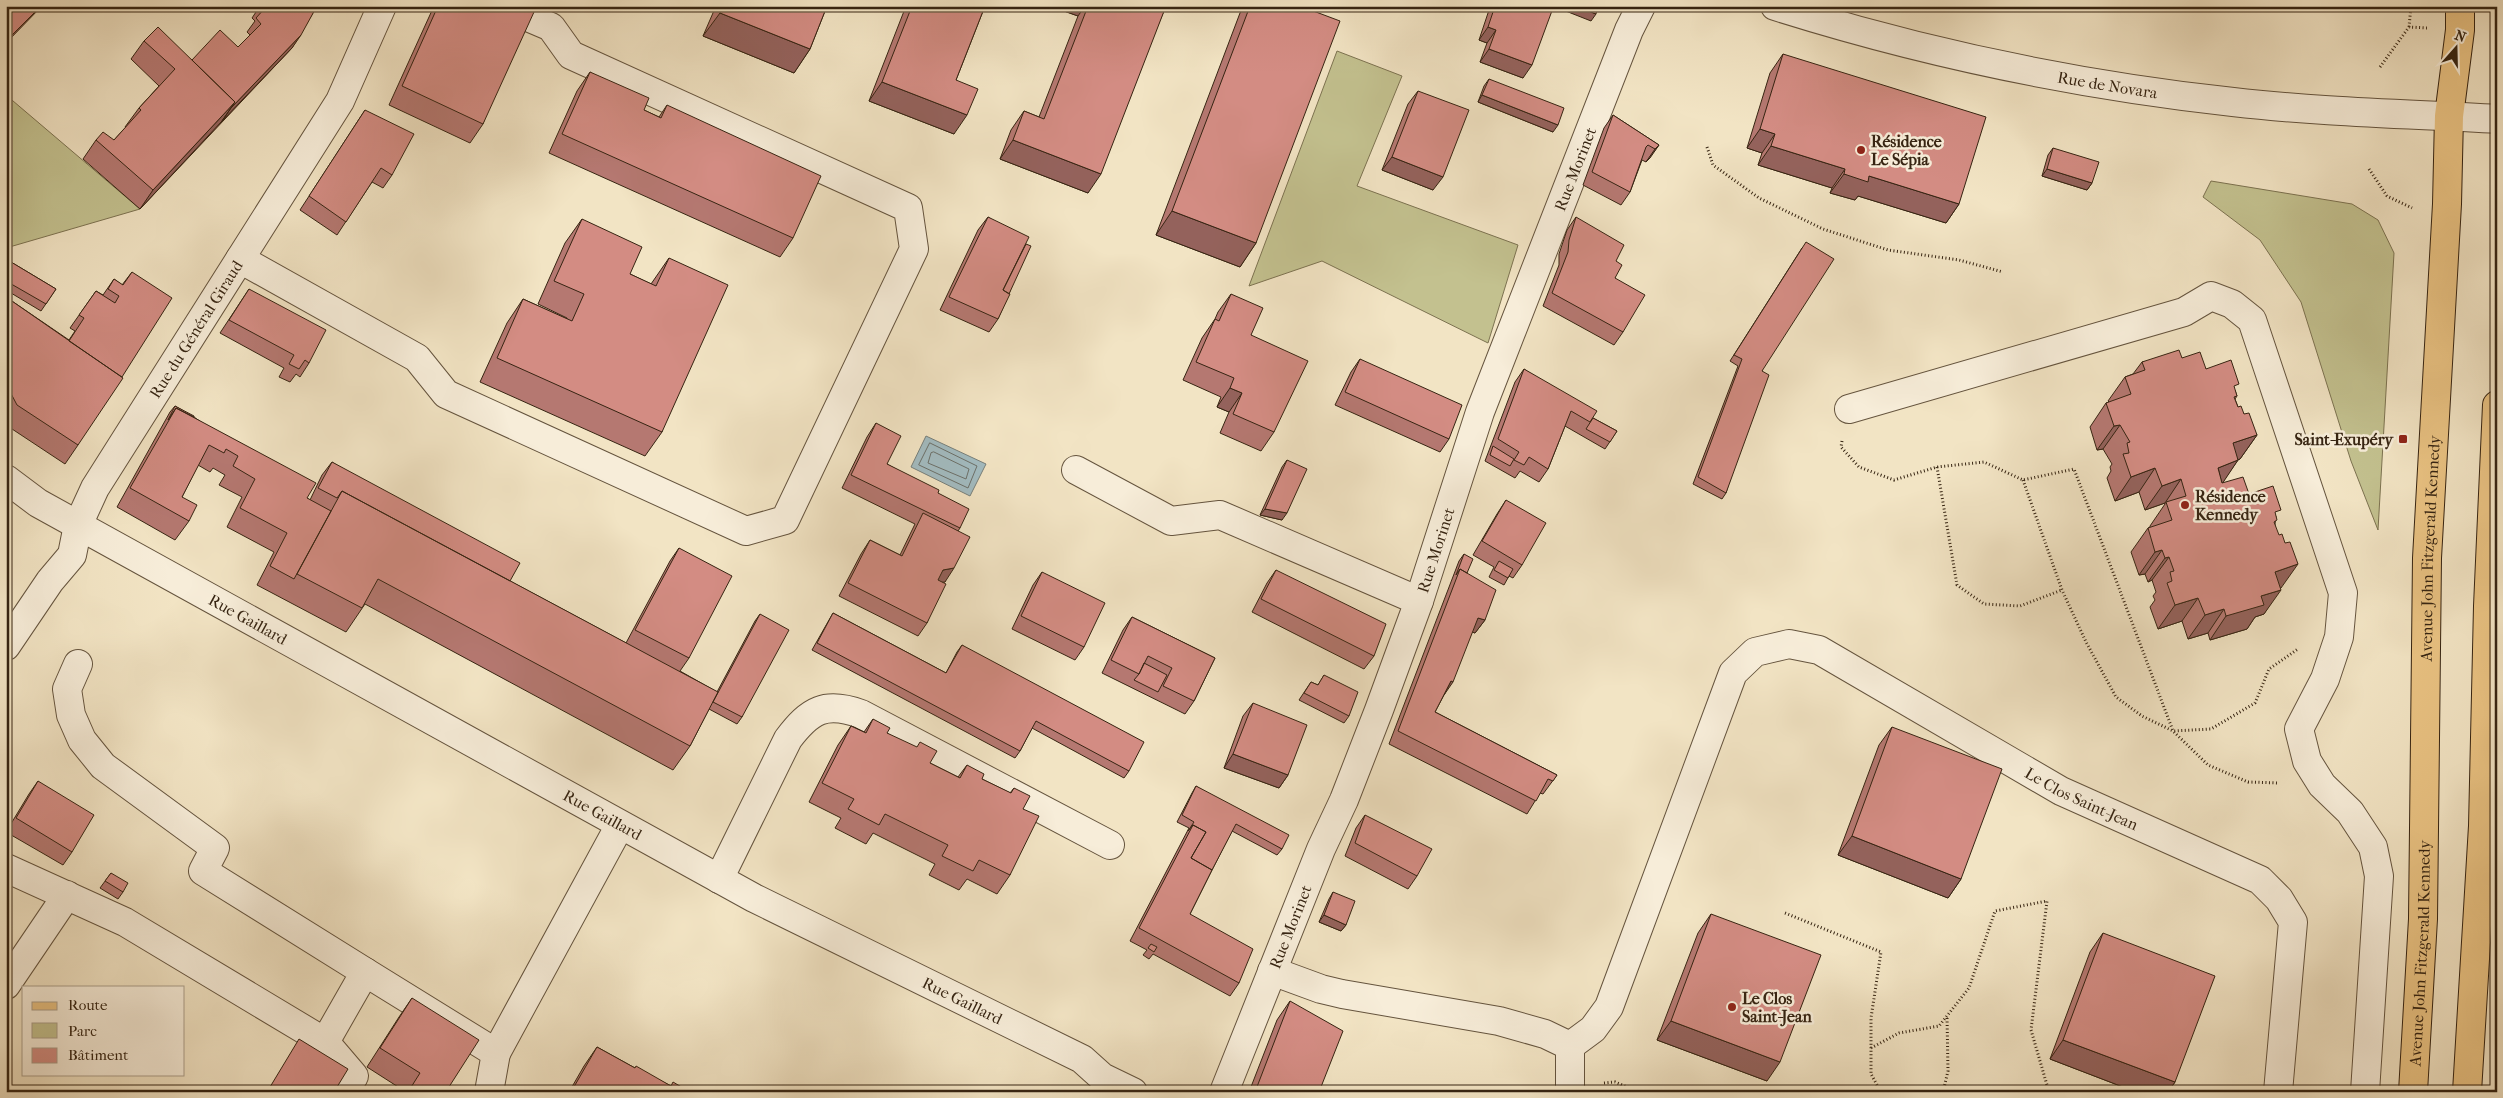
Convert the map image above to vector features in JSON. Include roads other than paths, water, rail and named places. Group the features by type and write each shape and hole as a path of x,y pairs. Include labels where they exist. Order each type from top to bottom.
{"main road":[{"name":"Avenue John Fitzgerald Kennedy","path":"2413,1092 2423,919 2427,558 2447,204 2449,116 2460,30 2460,6"},
{"path":"2467,1092 2483,826 2492,602 2497,405"}],"street":[{"name":"Rue du Général Giraud","path":"6,646 50,581 72,555 78,525 95,488 340,101 382,6"},
{"path":"240,259 416,358 446,394 746,531 785,520 914,249 908,208 571,56 551,27 502,6"},
{"name":"Rue Morinet","path":"1224,1092 1321,849 1344,800 1419,601 1480,412 1629,30 1641,6"},
{"name":"Rue de Novara","path":"1775,6 1929,50 2049,75 2233,102 2497,119"},
{"path":"1849,409 2184,312 2211,296 2232,304 2252,320 2343,594 2339,637 2325,679 2299,729 2307,761 2322,785 2350,812 2373,847 2379,876 2365,1092"},
{"path":"1076,470 1171,521 1220,515 1419,601"},
{"name":"Rue Gaillard","path":"6,479 38,503 719,879 1082,1059 1102,1077 1133,1092"},
{"name":"Le Clos Saint-Jean","path":"1570,1046 1593,1029 1609,1007 1733,673 1755,652 1789,644 1819,650 2061,791 2260,880 2279,899 2293,922 2278,1092"},
{"path":"78,664 67,689 71,715 82,740 103,766 214,848 203,871 496,1053"},
{"path":"719,879 788,739 803,720 820,709 840,707 861,714 1110,845"},
{"path":"490,1092 496,1053 620,825"},
{"path":"6,868 67,894 125,922 324,1042 354,1076 344,1092"},
{"path":"6,985 67,894"},
{"path":"1272,971 1342,994 1526,1028 1570,1046 1570,1092"},
{"path":"324,1042 365,972"}],"water":[{"path":"926,436 986,464 970,496 911,467"}],"place":[{"name":"Résidence Le Sépia","path":"1861,150"},
{"name":"Saint-Exupéry","path":"2403,439"},
{"name":"Résidence Kennedy","path":"2185,505"},
{"name":"Le Clos Saint-Jean","path":"1732,1007"}]}
